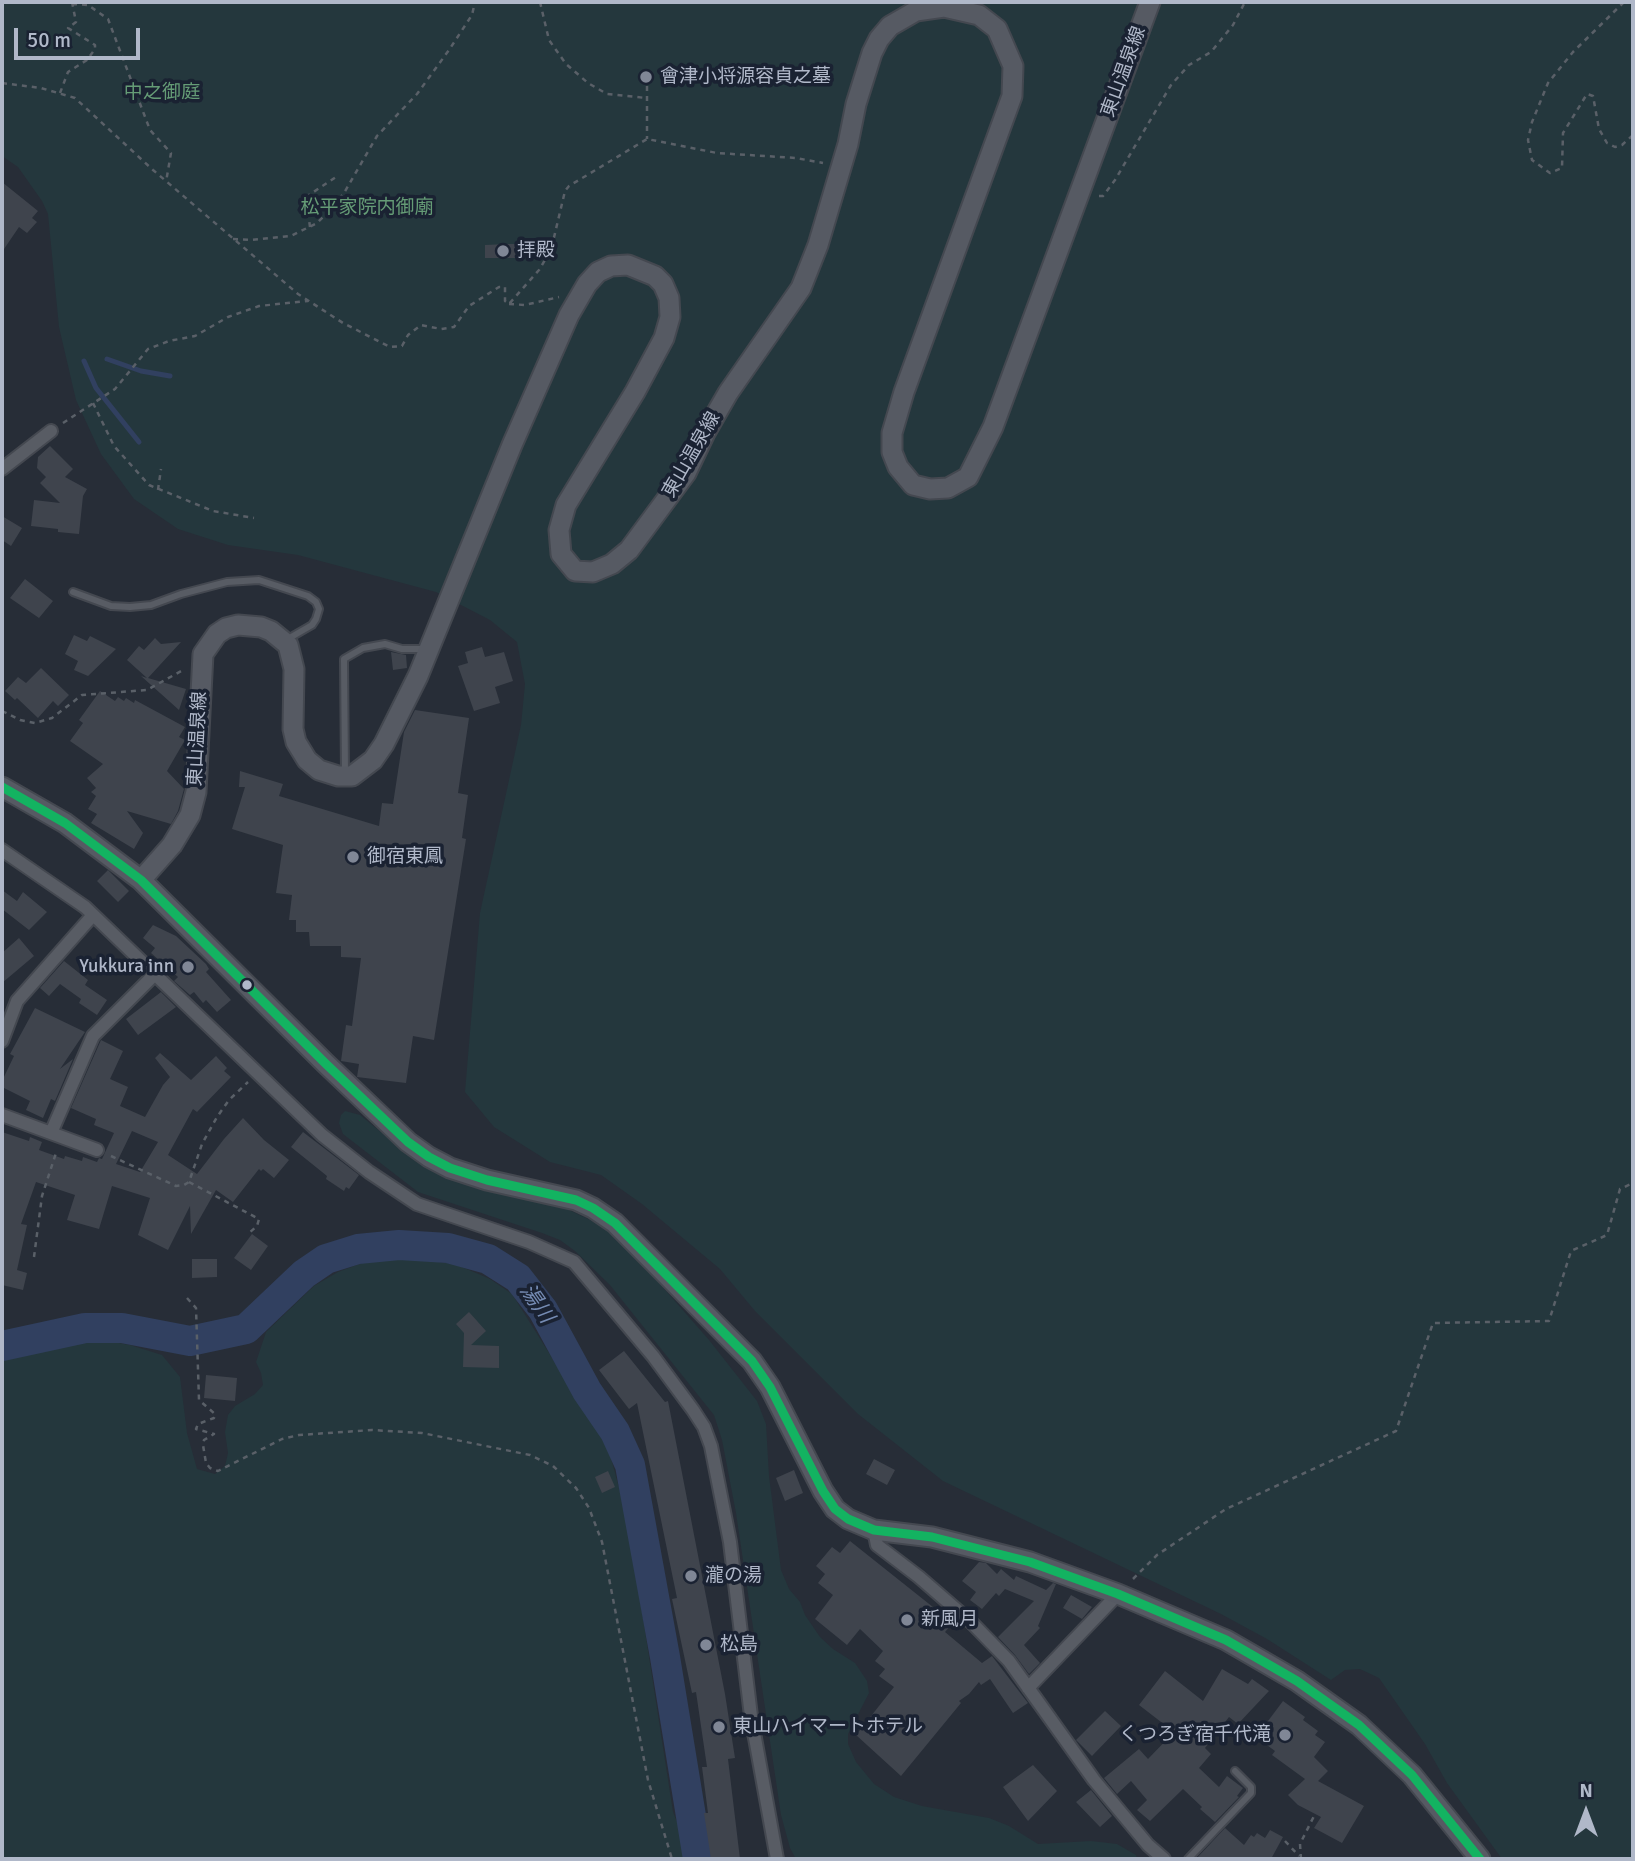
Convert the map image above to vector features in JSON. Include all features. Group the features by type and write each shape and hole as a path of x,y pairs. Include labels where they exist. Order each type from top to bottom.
{"main road":[{"name":"東山温泉線","path":"345,776 352,776 363,769 384,744 429,649 512,444 569,315 587,284 597,272 611,265 628,265 654,276 663,284 669,298 670,317 664,338 635,392 566,505 559,530 561,554 575,571 593,572 612,564 629,550 646,528 686,472 728,393 801,288 818,245 848,144 856,104 879,39 890,26 916,11 944,7 979,15 997,29 1013,65 1013,96 904,392 892,433 891,452 898,467 913,485 930,489 948,488 968,477 993,427 1150,2"},
{"name":"東山温泉線","path":"141,880 172,845 190,816 196,792 203,654 217,634 238,625 261,627 284,641"},
{"path":"284,641 293,657 293,729 296,742 307,760 319,770 345,776"},
{"path":"2,787 65,823 141,880 334,1072 408,1142 429,1157 450,1168 487,1180 576,1200 615,1223 752,1361 770,1387 823,1491 835,1509 848,1519 874,1530 932,1537 1030,1562 1186,1621 1249,1652 1297,1681 1359,1725 1412,1775 1480,1859"}],"street":[{"path":"2,469 51,431"},
{"path":"2,850 93,915 322,1135 369,1172 417,1204 529,1242 575,1262 653,1356 704,1427 711,1446 730,1542 751,1716 777,1859"},
{"path":"2,1041 17,1001 93,915"},
{"path":"56,1135 93,1037 155,974"},
{"path":"2,1115 97,1150"},
{"path":"874,1530 877,1545 972,1623 1009,1661 1094,1780 1164,1859"},
{"path":"1028,1688 1118,1594"}],"lane":[{"path":"73,592 111,606 130,607 151,605 227,582 260,580 308,596 317,602 317,619 284,641"},
{"path":"345,776 344,659 363,649 385,644 402,649 429,649"},
{"path":"1188,1859 1251,1793 1251,1787 1235,1771"}],"path":[{"path":"233,239 291,236 310,227 328,212 344,193 377,136 417,94 472,15 475,2"},
{"path":"540,2 549,40 566,64 588,83 607,94 646,98"},
{"path":"1078,197 1103,196 1171,85 1189,65 1211,52 1233,25 1245,2"},
{"path":"1624,2 1573,52 1548,83 1532,122 1528,140 1532,160 1550,173 1562,168 1563,133 1587,94 1593,96 1599,129 1607,143 1615,147 1622,145 1633,135"},
{"path":"60,93 68,72 87,60 95,49 95,45 68,28 76,22 72,3 88,5 108,19 150,130 171,153 166,182"},
{"path":"2,83 23,85 75,98 166,182 309,301 343,323 390,347 402,346 408,335 421,325 441,329 454,327 469,306 499,287 505,287 505,302 509,304 525,305 566,294"},
{"path":"647,86 647,139"},
{"path":"509,304 539,270 551,250 561,204 569,186 647,139 717,153 796,158 827,163"},
{"path":"310,227 306,197 336,177"},
{"path":"51,431 116,389 148,349 169,341 195,336 228,317 260,306 309,301"},
{"path":"93,403 114,446 149,485 213,511 254,518"},
{"path":"158,490 161,469"},
{"path":"2,711 20,720 36,723 52,718 82,695 148,690 202,662"},
{"path":"189,1182 202,1144 217,1117 229,1100 258,1072"},
{"path":"34,1257 42,1196 56,1135"},
{"path":"97,1150 176,1186 189,1182 259,1219 257,1226 249,1233"},
{"path":"1118,1594 1157,1555 1226,1509 1396,1432 1433,1323 1549,1321 1571,1251 1607,1235 1620,1189 1633,1183"},
{"path":"187,1298 196,1308 199,1400 215,1414 214,1418 198,1424 195,1429 214,1434 204,1440 203,1445 206,1463 210,1468 218,1471 282,1439 299,1435 372,1430 422,1433 530,1455 553,1466 565,1476 589,1508 601,1542 648,1780 672,1859"},
{"path":"1301,1859 1300,1844 1315,1814"},
{"path":"1285,1841 1301,1859"}],"green space":[{"path":"2,2 1633,2 1633,1859 1502,1859 1447,1783 1425,1744 1379,1678 1360,1669 1345,1670 1331,1680 1267,1639 1221,1614 943,1481 858,1414 755,1311 720,1269 642,1204 601,1175 550,1162 494,1127 465,1092 480,913 521,725 525,684 517,642 490,620 436,592 298,555 228,545 178,529 134,499 101,454 76,400 59,327 48,214 18,167 2,156"},
{"path":"345,1111 360,1115 403,1150 464,1182 567,1209 618,1236 709,1340 757,1401 766,1424 769,1476 781,1570 789,1589 800,1602 805,1615 820,1637 855,1663 867,1681 869,1693 848,1734 848,1744 856,1762 874,1784 894,1797 922,1806 989,1818 1009,1826 1038,1844 1091,1841 1117,1844 1136,1855 1137,1859 796,1859 790,1848 781,1815 736,1513 722,1440 714,1415 610,1285 575,1251 560,1240 542,1233 418,1192 343,1134 339,1123"},
{"path":"414,1259 455,1264 490,1279 512,1294 608,1447 628,1521 673,1812 692,1859 2,1859 2,1352 72,1340 102,1340 162,1355 180,1377 187,1433 197,1469 215,1474 225,1466 228,1453 225,1432 228,1415 235,1406 255,1394 263,1385 256,1362 266,1332 314,1286 338,1272 370,1260"}],"building":[{"path":"2,182 38,211 32,218 37,222 27,233 19,227 2,252"},
{"name":"拝殿","path":"521,244 521,258 485,258 485,245"},
{"path":"50,446 73,469 65,477 87,489 83,496 79,534 31,526 34,500 60,503 40,483 46,477 37,468 38,457"},
{"path":"2,516 22,528 11,546 2,540"},
{"path":"25,579 53,601 39,618 10,598"},
{"path":"74,635 87,641 90,636 116,649 88,676 74,670 78,661 65,654"},
{"path":"155,638 161,644 181,642 148,678 186,689 179,710 127,660 139,646 144,650"},
{"path":"482,647 485,657 504,652 513,681 495,687 500,703 474,711 458,666 468,663 465,652"},
{"path":"391,652 406,655 407,668 393,670"},
{"path":"41,668 69,695 58,706 53,701 38,718 17,698 15,700 5,691 18,677 26,683"},
{"path":"100,691 115,701 118,697 134,703 135,700 185,727 179,737 185,740 167,771 184,789 178,811 171,824 127,811 143,833 134,849 91,823 97,814 88,809 96,796 91,792 96,788 87,778 103,764 70,741 83,723 79,720"},
{"path":"415,710 469,718 458,793 468,795 462,838 466,839 434,1040 413,1036 406,1083 357,1077 359,1064 341,1061 346,1025 352,1026 361,958 341,957 341,946 310,946 309,932 296,932 296,920 289,920 292,895 276,893 283,845 232,829 245,787 239,787 240,771 283,784 279,796 379,826 382,803 393,804 404,732"},
{"path":"108,870 129,891 118,902 97,881"},
{"path":"2,890 17,901 23,892 47,912 29,930 2,909"},
{"path":"153,925 176,936 206,964 209,969 206,972 231,1000 217,1012 206,1000 203,1003 194,992 190,995 174,981 178,977 151,953 155,948 143,938"},
{"path":"19,938 34,956 2,983 2,953"},
{"path":"64,961 88,980 85,985 107,1000 97,1015 79,1003 81,999 60,984 49,996 40,988"},
{"path":"161,992 176,1007 138,1035 126,1019"},
{"path":"35,1008 85,1032 60,1069 73,1059 55,1101 51,1099 43,1118 26,1110 30,1101 2,1087 2,1081 14,1056 10,1054"},
{"path":"101,1040 123,1051 110,1079 128,1087 120,1106 145,1117 170,1077 155,1058 160,1053 191,1080 216,1056 227,1068 224,1071 231,1077 197,1112 193,1109 168,1155 197,1174 243,1118 289,1160 274,1178 259,1169 233,1202 216,1190 191,1234 190,1206 168,1250 138,1235 150,1198 112,1186 99,1229 67,1220 75,1195 36,1182 21,1224 27,1225 17,1270 27,1273 23,1290 2,1285 2,1132 29,1141 30,1137 42,1142 39,1150 64,1159 65,1156 82,1161 83,1157 97,1162 99,1158 102,1159 114,1133 94,1125 96,1119 71,1108","holes":["132,1131 158,1142 140,1172 116,1164"]},
{"path":"303,1132 359,1175 349,1189 346,1187 344,1191 326,1179 327,1176 291,1147"},
{"path":"252,1234 268,1246 251,1270 234,1258"},
{"path":"192,1259 217,1259 217,1277 192,1278"},
{"path":"469,1312 486,1331 471,1345 499,1346 499,1368 463,1367 464,1333 456,1324"},
{"path":"624,1351 665,1402 668,1401 725,1694 735,1758 728,1759 740,1859 711,1859 704,1813 708,1813 702,1767 707,1767 696,1692 692,1693 672,1599 677,1598 637,1403 629,1409 599,1370"},
{"path":"206,1375 237,1378 235,1401 204,1398"},
{"path":"874,1459 895,1470 887,1485 866,1474"},
{"path":"794,1470 803,1493 785,1501 776,1478"},
{"path":"608,1471 615,1487 602,1493 595,1477"},
{"path":"850,1541 953,1623 945,1632 982,1663 992,1656 1028,1703 1013,1713 990,1679 981,1685 979,1682 959,1701 961,1703 901,1776 856,1735 894,1687 879,1676 885,1669 875,1661 883,1651 860,1629 847,1645 815,1619 833,1595 818,1583 825,1574 816,1566 832,1547 840,1553"},
{"path":"979,1562 986,1563 997,1574 1001,1569 1014,1580 1016,1576 1046,1590 1053,1583 1056,1584 1038,1626 1040,1628 1024,1645 1040,1663 1029,1674 998,1637 1034,1601 1005,1589 999,1596 996,1593 982,1609 970,1600 976,1592 962,1581"},
{"path":"1071,1595 1092,1607 1082,1619 1063,1608"},
{"path":"1222,1669 1248,1684 1252,1679 1269,1691 1238,1724 1229,1717 1205,1748 1211,1754 1199,1768 1219,1787 1227,1776 1243,1788 1237,1796 1239,1797 1215,1822 1183,1789 1150,1821 1137,1810 1147,1800 1131,1781 1117,1794 1104,1778 1139,1749 1148,1759 1174,1732 1139,1705 1165,1671 1203,1701"},
{"path":"1283,1701 1305,1717 1303,1720 1318,1731 1315,1735 1325,1742 1314,1757 1328,1771 1318,1781 1364,1806 1342,1843 1314,1828 1321,1817 1298,1805 1288,1795 1305,1779 1272,1755 1275,1751 1256,1737"},
{"path":"1105,1711 1121,1726 1092,1756 1076,1740"},
{"path":"1033,1765 1057,1791 1028,1821 1003,1787"},
{"path":"1091,1790 1112,1816 1100,1827 1076,1802"},
{"path":"1225,1828 1244,1845 1251,1835 1254,1837 1257,1833 1265,1838 1270,1830 1283,1837 1271,1859 1196,1859"}],"waterway":[{"path":"107,359 141,371 170,376"},
{"path":"84,361 96,388 139,442"},
{"name":"湯川","path":"2,1346 85,1328 122,1328 190,1341 246,1329 304,1274 326,1259 358,1249 399,1245 448,1248 488,1259 518,1278 543,1310 587,1391 615,1432 630,1465 698,1859"}],"transit line":[{"path":"2,787 65,823 141,880 325,1063 408,1142 429,1157 450,1168 487,1180 576,1200 615,1223 752,1361 770,1387 823,1491 835,1509 848,1519 874,1530 932,1537 1030,1562 1118,1594 1226,1640 1297,1681 1359,1725 1412,1775 1480,1859"}],"place":[{"name":"會津小将源容貞之墓","path":"646,77"},
{"name":"拝殿","path":"503,251"},
{"name":"御宿東鳳","path":"353,857"},
{"name":"Yukkura inn","path":"188,967"},
{"name":"瀧の湯","path":"691,1576"},
{"name":"新風月","path":"907,1620"},
{"name":"松島","path":"706,1645"},
{"name":"東山ハイマートホテル","path":"719,1727"},
{"name":"くつろぎ宿千代滝","path":"1285,1735"}],"park label":[{"name":"中之御庭","path":"162,93"},
{"name":"松平家院内御廟","path":"367,208"}]}
